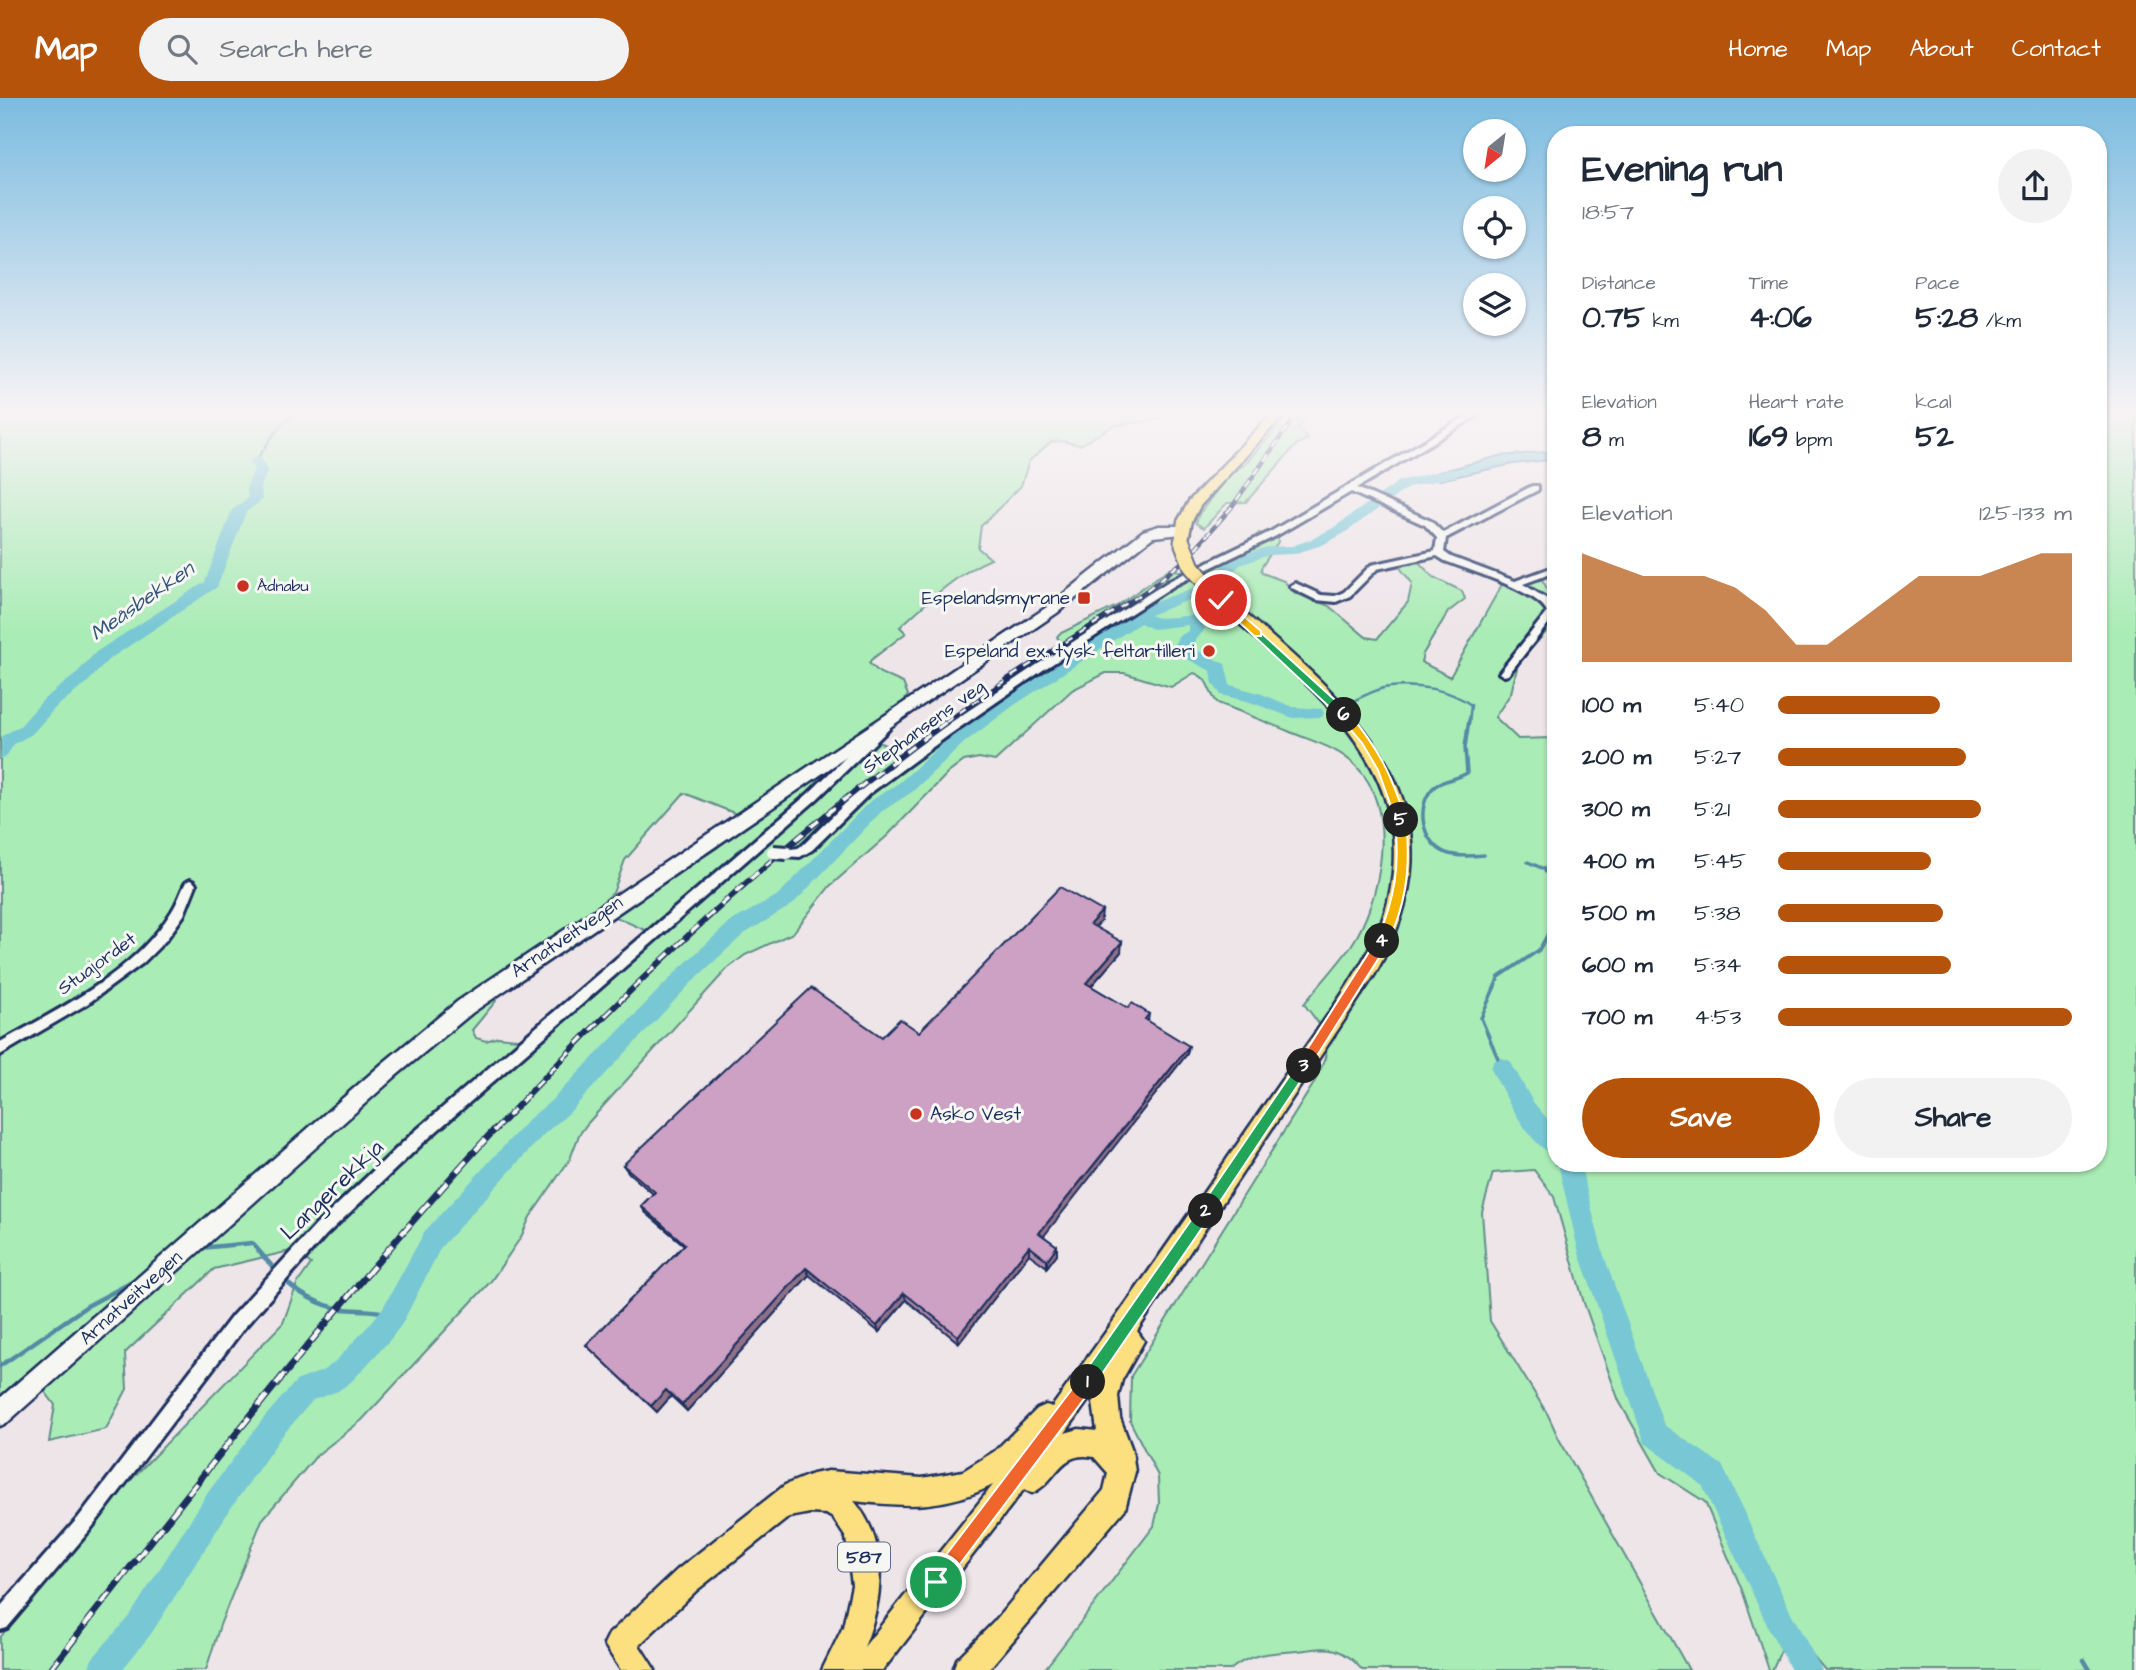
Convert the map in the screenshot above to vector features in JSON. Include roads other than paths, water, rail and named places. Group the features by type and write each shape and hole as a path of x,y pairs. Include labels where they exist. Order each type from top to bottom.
{"main road":[{"path":"1182,536 1187,516 1212,484"},
{"name":"Arnatveitvegen","path":"0,1414 440,1027 515,972 1082,589 1148,534 1159,530 1182,536"},
{"name":"587","path":"863,1670 903,1623 1058,1423 1183,1245 1378,950 1396,908 1402,880 1404,850 1394,794 1383,769 1366,741 1326,696 1221,600 1196,573 1185,553 1182,536"},
{"name":"587","path":"968,1670 1104,1515 1120,1487 1122,1455 1105,1405 1106,1391 1113,1372 1194,1247 1225,1183"},
{"name":"587","path":"640,1670 620,1644 705,1565 808,1487 825,1484 898,1492 934,1492 969,1484 997,1469 1013,1456 1047,1417 1140,1287 1183,1245"},
{"name":"587","path":"903,1623 943,1594 1047,1460 1064,1445 1078,1441 1102,1445 1122,1469"},
{"name":"587","path":"781,1507 813,1499 833,1504 850,1516 860,1536 866,1574 864,1602 856,1631 837,1670"}],"street":[{"name":"Stephansens veg","path":"754,847 773,852 800,852 865,791 1042,666 1183,576 1273,534 1356,484"},
{"path":"1350,488 1428,523 1442,537"},
{"path":"1438,553 1442,537 1535,488"},
{"path":"1295,586 1319,598 1336,599 1347,594 1374,567 1438,553 1457,563 1515,584 1547,602"},
{"path":"1515,584 1547,571"},
{"path":"1504,673 1547,618"},
{"path":"754,847 813,796 895,717"},
{"name":"Langerekkja","path":"0,1621 85,1524 238,1322 321,1230 428,1129 754,847"},
{"name":"Stuajordet","path":"0,1049 67,1010 142,956 175,921 186,903 190,885"}],"water":[{"path":"1779,1619 1818,1670 1795,1670"}],"waterway":[{"name":"Meåsbekken","path":"0,753 8,740 26,730 50,703 81,679 102,656 212,584 217,564 234,530 239,510 255,500 255,484"},
{"path":"103,1670 141,1624 219,1501 272,1428 305,1390 329,1382 343,1372 380,1332 393,1315 433,1239 537,1126 560,1107 687,974 737,928 785,900 875,807 906,787 959,738 1007,702 1123,629 1147,610 1207,588 1235,562 1267,551 1293,550 1317,542 1338,531 1403,484"},
{"path":"1140,616 1153,624 1186,619 1194,621 1198,626 1196,632 1184,641 1182,647 1219,668 1221,684 1227,691 1253,697 1293,712 1316,713"},
{"path":"1353,701 1385,688 1411,686 1432,689 1453,695 1471,705 1469,722"},
{"path":"1469,720 1465,747 1467,773 1433,788 1424,805 1424,824 1431,841 1446,853 1460,856 1484,855"},
{"path":"1528,862 1544,869 1547,874"},
{"path":"1502,1068 1481,1018 1499,977 1539,950 1547,935"},
{"path":"1502,1068 1525,1109 1547,1135"},
{"path":"1571,1172 1591,1253 1654,1434 1712,1475 1779,1619 1807,1670"},
{"path":"200,1248 252,1243 277,1272"},
{"path":"282,1278 302,1294 326,1305 393,1315"},
{"path":"0,1366 87,1306 134,1281"},
{"path":"2084,1660 2090,1670"}],"railway":[{"path":"946,722 1006,680 1143,593 1185,560 1231,508 1248,484"},
{"path":"494,1131 600,1020 711,914 827,814 949,720"},
{"path":"50,1670 212,1463 323,1327 495,1129"}],"place":[{"name":"Ådnabu","path":"243,586"},
{"name":"Espelandsmyrane","path":"1084,598"},
{"name":"Espeland ex. tysk feltartilleri","path":"1209,651"},
{"name":"Asko Vest","path":"916,1114"}]}
